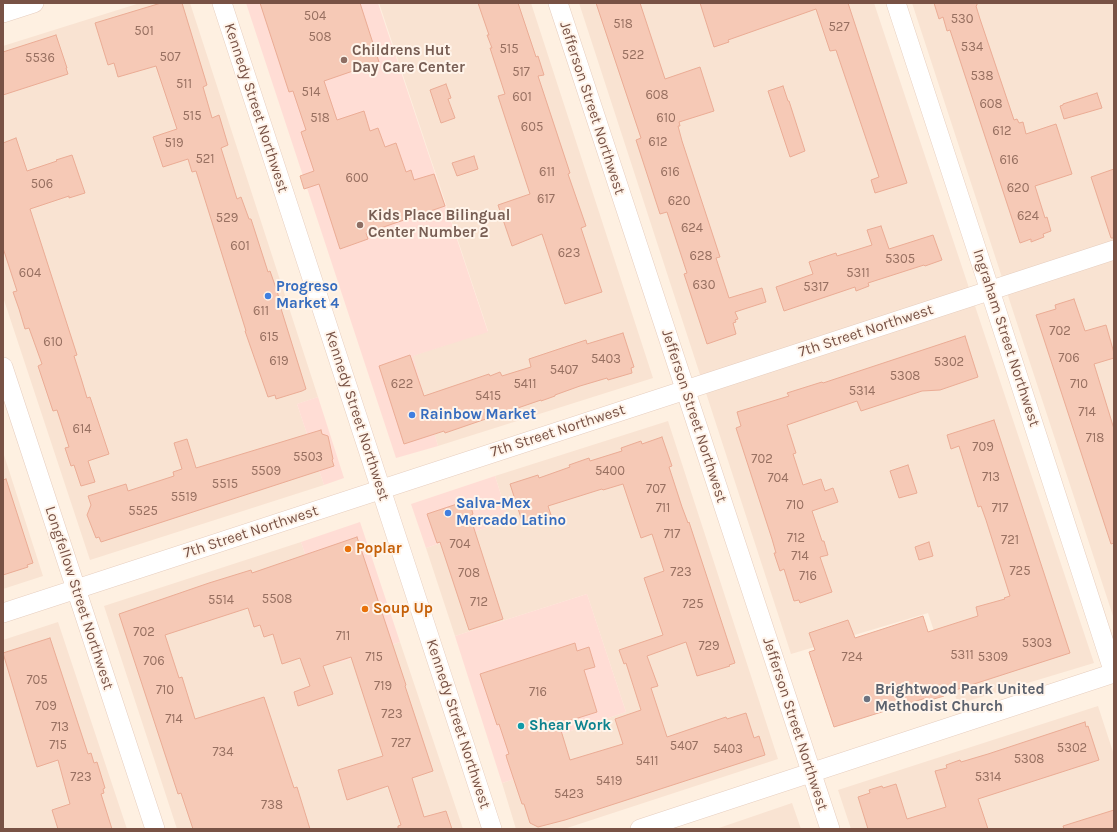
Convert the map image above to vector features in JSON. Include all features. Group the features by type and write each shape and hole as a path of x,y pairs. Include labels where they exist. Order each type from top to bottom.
{"street":[{"path":"3,13 34,3"},
{"name":"Kennedy Street Northwest","path":"222,3 492,829"},
{"name":"Jefferson Street Northwest","path":"558,3 830,829"},
{"name":"Ingraham Street Northwest","path":"896,3 1114,673"},
{"name":"7th Street Northwest","path":"3,613 1114,250"},
{"name":"Longfellow Street Northwest","path":"3,367 155,829"},
{"path":"640,829 1114,673"}],"shaded area":[{"path":"140,3 190,3 318,397 297,404 324,485 90,560 3,297 3,46"},
{"path":"246,3 378,3 488,332 413,356 438,446 396,458"},
{"path":"379,3 531,3 653,378 438,446 412,356 488,331"},
{"path":"579,3 874,3 1094,663 958,704 928,613 791,654"},
{"path":"912,3 1114,3 1114,619"},
{"path":"318,397 344,478 324,485 297,404"},
{"path":"668,421 778,759 564,829 516,829 502,783 531,774 524,747 626,712 587,594 455,636 426,548 509,520 495,476"},
{"path":"3,452 43,576 3,589"},
{"path":"495,476 509,520 426,548 411,504"},
{"path":"360,522 400,642 341,662 301,542"},
{"path":"301,542 341,662 400,642 463,829 177,829 104,606"},
{"path":"587,594 626,712 524,747 531,774 502,783 455,636"},
{"path":"58,622 127,829 3,829 3,640"},
{"path":"1098,706 1114,755 1114,829 851,829 838,790"},
{"path":"792,803 801,829 716,829"}],"building":[{"path":"161,3 182,3 207,85 203,87 212,118 219,115 228,145 221,148 237,199 241,197 249,219 251,219 268,272 270,271 277,291 278,299 306,389 302,391 276,399 275,395 268,397 245,331 196,171 192,172 188,159 163,167 153,137 177,129 156,66 118,77 114,63 108,65 95,23"},
{"path":"260,3 360,3 379,62 324,81 337,120 364,111 370,131 378,128 385,147 396,143 406,172 411,170 414,180 434,174 445,206 366,233 368,239 340,249 319,184 304,189 300,176 314,171 301,132 306,130 293,91 289,92"},
{"path":"478,3 518,3 536,57 538,56 544,75 538,76 570,173 568,174 586,226 581,228 602,292 565,304 542,234 512,246 498,205 530,194 498,96 505,94 490,48 492,48 487,35 489,35"},
{"path":"596,3 640,3 665,79 700,67 714,111 679,122 680,126 678,126 682,141 720,257 716,258 729,298 762,288 766,302 735,312 738,319 733,323 736,334 707,344 684,274 687,273 667,212 660,214 636,140 641,138"},
{"path":"700,3 848,3 907,183 875,193 871,180 879,177 836,50 830,51 816,9 728,40 729,42 714,47"},
{"path":"934,3 977,3 976,6 980,19 1014,120 1017,119 1019,123 1023,122 1026,134 1056,124 1072,174 1035,186 1045,218 1047,217 1051,231 1043,234 1044,237 1031,242 1031,239 1020,243 950,30 947,31 943,17 939,19"},
{"path":"56,35 68,74 3,95 3,52"},
{"path":"446,84 451,98 448,99 455,118 441,123 430,90"},
{"path":"783,86 805,151 790,157 768,91"},
{"path":"1097,93 1102,108 1064,119 1060,106"},
{"path":"16,138 27,171 72,155 85,193 69,198 69,196 30,209 77,355 74,356 87,398 90,397 109,454 88,461 95,482 81,486 74,465 71,466 65,448 69,447 57,410 53,411 38,366 42,364 29,328 25,329 13,292 17,291 3,248 3,143"},
{"path":"474,156 478,169 457,176 452,163"},
{"path":"1114,169 1114,238 1111,238 1091,177"},
{"path":"881,226 889,249 933,235 942,260 868,283 869,286 856,291 855,287 784,311 776,287 813,274 809,262 836,253 837,256 872,245 867,230"},
{"path":"1074,299 1085,331 1106,325 1114,353 1114,358 1094,364 1114,429 1114,543 1111,544 1036,315 1056,309 1055,305"},
{"path":"623,333 634,367 631,368 632,373 608,380 607,378 580,386 541,401 445,433 444,431 404,444 379,366 410,355 424,396 489,374 490,376 500,372 502,376 531,367 529,359 586,340 587,344"},
{"path":"965,336 978,377 940,390 922,391 861,411 857,401 787,425 796,453 793,454 803,485 821,479 825,491 833,488 838,502 812,511 828,555 820,557 832,592 800,603 799,600 794,601 784,569 780,571 774,553 776,553 772,539 736,428 741,426 737,412 789,396 787,393 822,382 823,383"},
{"path":"994,420 1070,653 943,694 944,696 927,701 926,698 834,727 809,652 815,650 809,633 848,620 855,638 923,616 928,632 978,616 976,607 1005,599 1004,598 1010,596 986,520 981,506 978,507 959,446 951,449 947,435"},
{"path":"321,430 322,434 328,436 334,466 101,542 99,537 96,538 87,515 91,505 88,496 126,484 128,491 174,476 173,472 182,469 174,443 187,439 196,468"},
{"path":"662,437 672,466 669,467 682,507 688,523 689,522 735,663 729,665 730,666 697,676 686,642 647,656 658,686 651,688 667,737 726,717 727,719 746,713 754,738 759,736 765,755 565,820 538,827 530,823 524,804 522,804 507,759 506,755 509,754 499,724 497,725 480,674 575,643 577,651 589,647 595,667 584,670 597,712 559,724 570,760 623,744 615,719 641,710 626,663 624,664 619,650 663,635 644,578 664,571 652,534 641,538 623,484 548,506 551,515 523,524 510,484 538,475 539,478 570,467 569,465 589,458 590,461 622,451 621,448 641,441 642,444"},
{"path":"908,465 917,493 899,498 890,471"},
{"path":"6,479 33,563 27,565 28,567 3,575 3,480"},
{"path":"469,500 473,514 470,516 503,619 469,630 440,542 437,543 427,514"},
{"path":"357,537 433,771 412,778 424,817 446,811 452,829 398,829 398,826 401,825 388,786 347,800 338,770 383,756 351,657 323,666 333,694 298,706 294,692 310,686 300,658 282,664 273,634 264,637 260,625 254,627 248,608 165,635 179,678 182,677 195,719 264,697 294,788 297,787 310,829 193,829 181,793 178,794 119,614 251,570 252,573"},
{"path":"929,542 933,556 919,560 915,547"},
{"path":"50,638 88,754 91,753 94,763 97,762 105,788 103,789 104,793 101,794 112,829 58,829 52,810 70,804 58,760 37,767 3,653"},
{"path":"1085,722 1086,727 1088,726 1099,760 978,799 988,829 868,829 858,797 870,793 869,790 896,784 907,819 946,807 935,771 947,768 946,765 960,760 961,762 988,754"},
{"path":"1114,810 1114,829 1064,829 1063,826"}],"place":[{"name":"Childrens Hut Day Care Center","path":"344,60"},
{"name":"Kids Place Bilingual Center Number 2","path":"360,225"},
{"name":"Progreso Market 4","path":"268,296"},
{"name":"Rainbow Market","path":"412,415"},
{"name":"Salva-Mex Mercado Latino","path":"448,513"},
{"name":"Poplar","path":"348,549"},
{"name":"Soup Up","path":"365,609"},
{"name":"Brightwood Park United Methodist Church","path":"867,699"},
{"name":"Shear Work","path":"521,726"}]}
